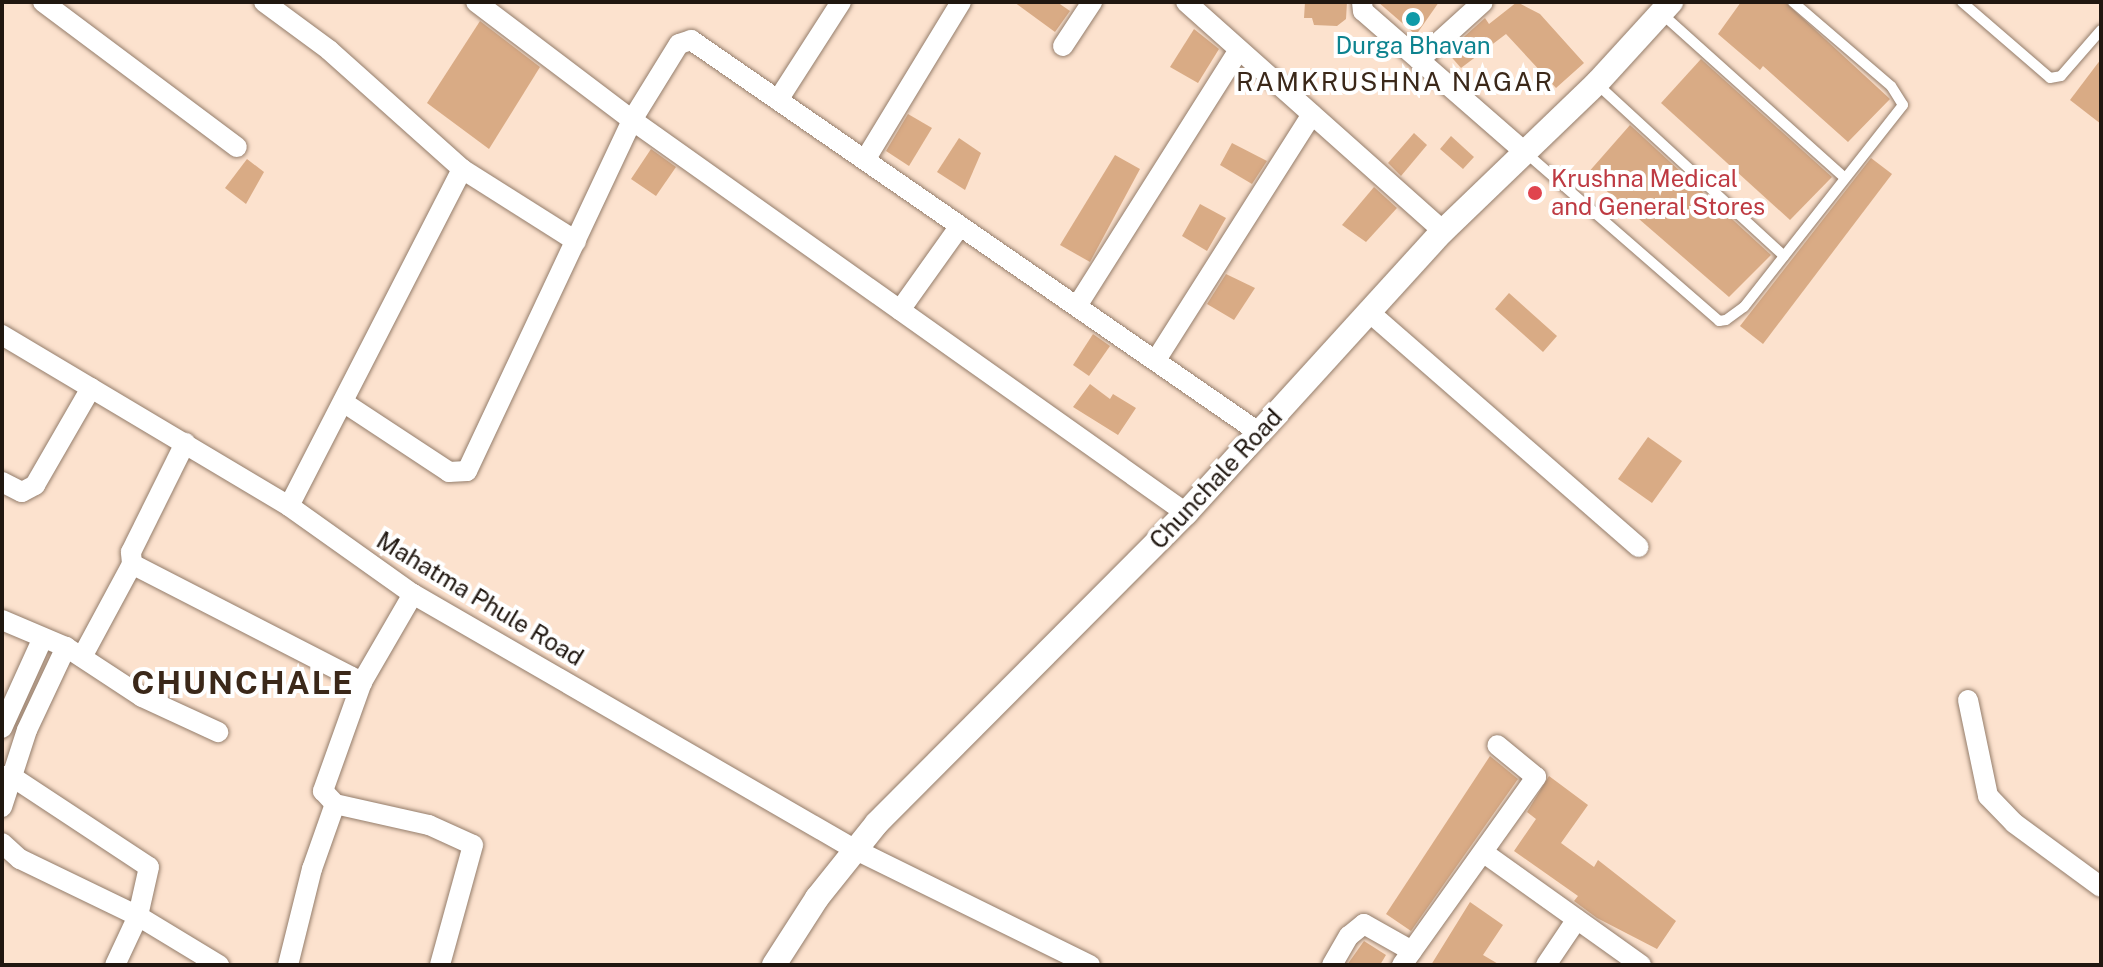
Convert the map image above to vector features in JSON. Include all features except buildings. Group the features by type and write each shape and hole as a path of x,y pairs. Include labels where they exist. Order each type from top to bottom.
{"street":[{"path":"43,2 237,147"},
{"path":"264,2 329,50 462,169 576,241"},
{"path":"476,2 632,120 1186,513"},
{"path":"778,100 841,2"},
{"path":"865,160 961,2"},
{"path":"1063,46 1092,2"},
{"path":"1362,2 1363,11 1526,153"},
{"path":"1419,60 1483,2"},
{"path":"1197,6 1239,50 1443,231"},
{"name":"Chunchale Road","path":"774,965 854,849 1186,513 1443,231 1597,83 1666,7"},
{"path":"343,402 449,472 467,471 632,120 686,40 778,100 1261,434"},
{"path":"1077,306 1239,50"},
{"path":"1156,360 1312,114"},
{"path":"289,506 462,169"},
{"path":"900,310 960,226"},
{"path":"1368,311 1639,547"},
{"name":"Mahatma Phule Road","path":"2,335 289,506 413,594 854,849 1090,965"},
{"path":"2,482 22,492 35,485 91,388"},
{"path":"2,807 6,776 74,652 132,564 131,552 185,443"},
{"path":"132,564 362,682"},
{"path":"413,594 362,682 323,791 335,804 429,825 473,845 440,965"},
{"path":"2,620 74,652 142,697 218,732"},
{"path":"2,728 42,640"},
{"path":"1968,700 1988,796 2014,823 2101,887"},
{"path":"1332,965 1349,936 1364,924 1407,958 1536,777 1497,745"},
{"path":"6,776 149,867 138,916 115,965"},
{"path":"288,965 312,869 335,804"},
{"path":"2,843 78,890 138,916 219,965"},
{"path":"1484,853 1641,965"},
{"path":"1546,965 1577,919"}],"lane":[{"path":"1526,153 1719,321 1744,307 1903,105 1891,86 1793,2"},
{"path":"1962,2 1977,6 2050,78 2061,76 2101,30"},
{"path":"1666,7 1844,177"},
{"path":"1597,83 1784,256"}],"place":[{"name":"Durga Bhavan","path":"1413,19"},
{"name":"Krushna Medical and General Stores","path":"1535,193"}],"district":[{"name":"RAMKRUSHNA NAGAR","path":"1395,82"},
{"name":"CHUNCHALE","path":"243,683"}]}
